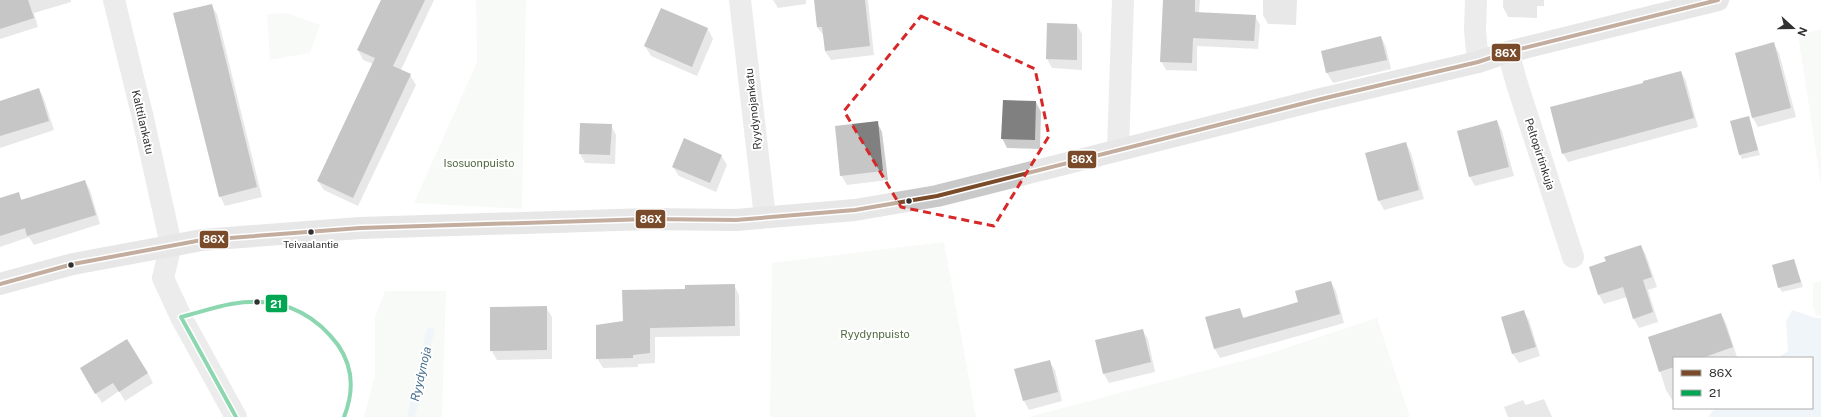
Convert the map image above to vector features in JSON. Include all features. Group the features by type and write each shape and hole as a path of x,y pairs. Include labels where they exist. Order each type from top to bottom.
{"main road":[{"path":"0,284 73,264 202,240 360,228 649,219 736,220 855,210 937,196 1118,150 1160,141 1317,100 1478,62 1508,52 1718,0"}],"street":[{"name":"Kalttilankatu","path":"114,0 142,114 171,245"},
{"name":"Ryydynojankatu","path":"740,0 765,217"},
{"path":"1118,150 1123,0"},
{"path":"1476,0 1475,30 1478,62"},
{"name":"Peltopirtinkuja","path":"1508,52 1573,257"},
{"path":"171,245 163,278 181,318 236,417"}],"highlighted area":[{"path":"921,16 1035,69 1049,136 994,226 901,207 844,111"}],"green space":[{"name":"Isosuonpuisto","path":"476,0 526,0 522,209 414,203 477,62"},
{"path":"287,13 320,25 310,53 270,60 267,14"},
{"path":"1821,30 1821,185 1798,34"},
{"name":"Ryydynpuisto","path":"944,242 976,417 770,417 772,263"},
{"path":"1821,281 1821,316 1816,316 1813,307 1813,283"},
{"path":"385,291 446,291 442,417 364,417 375,375 375,317"},
{"path":"1377,318 1410,417 1028,417 1268,354"}],"shaded area":[{"path":"1792,310 1816,318 1821,318 1821,417 1708,417 1714,409 1813,409 1813,357 1779,357 1788,351 1786,322"}],"building":[{"path":"0,0 28,0 34,18 0,29"},
{"path":"381,0 425,0 393,66 411,74 353,198 317,181 375,58 357,50"},
{"path":"814,0 865,0 870,46 825,51 822,27 817,27"},
{"path":"1163,0 1195,0 1195,12 1256,15 1254,41 1193,38 1192,63 1160,62"},
{"path":"212,4 257,187 219,197 173,13"},
{"path":"661,8 708,28 692,67 644,46"},
{"path":"1047,23 1077,24 1077,60 1046,59"},
{"path":"1381,36 1387,60 1326,73 1321,51"},
{"path":"1774,42 1791,108 1752,118 1735,53"},
{"path":"1681,71 1694,118 1562,154 1550,107 1643,83 1643,81"},
{"path":"39,88 49,121 0,136 0,101"},
{"path":"1003,100 1036,101 1035,140 1001,139"},
{"path":"1749,116 1758,150 1739,155 1730,121"},
{"path":"1497,120 1509,167 1469,177 1457,131"},
{"path":"878,121 883,171 840,176 835,126"},
{"path":"580,123 612,124 610,155 579,154"},
{"path":"684,138 722,155 710,183 672,167"},
{"path":"1406,142 1419,190 1378,201 1365,153"},
{"path":"85,180 96,215 27,236 25,228 0,236 0,198 19,192 21,200"},
{"path":"1641,245 1652,277 1643,280 1653,312 1633,319 1623,287 1598,295 1589,267 1606,261 1604,257"},
{"path":"1794,259 1801,282 1778,288 1772,265"},
{"path":"1331,281 1340,314 1214,349 1205,317 1240,308 1243,318 1298,302 1295,291"},
{"path":"735,284 735,326 650,328 650,353 633,355 633,358 596,359 596,325 623,321 622,290 685,289 685,285"},
{"path":"547,306 547,350 490,351 490,307"},
{"path":"1524,310 1536,347 1512,354 1501,317"},
{"path":"1721,313 1733,347 1705,357 1673,357 1673,367 1659,372 1648,337"},
{"path":"1143,329 1151,362 1103,374 1095,340"},
{"path":"127,339 148,373 119,392 113,383 95,394 80,368"},
{"path":"1050,360 1058,392 1023,401 1014,369"}],"waterway":[{"name":"Ryydynoja","path":"411,417 430,332"}],"transit line":[{"name":"86X","path":"0,284 73,264 202,240 360,228 649,219 736,220 855,210 937,196 1317,100 1478,62 1508,52 1718,0"},
{"name":"21","path":"236,417 181,317 231,304 247,302 277,304 304,314 316,322 338,345 347,362 351,380 350,398 344,417"}],"place":[{"name":"Teivaalantie","path":"311,232"}]}
